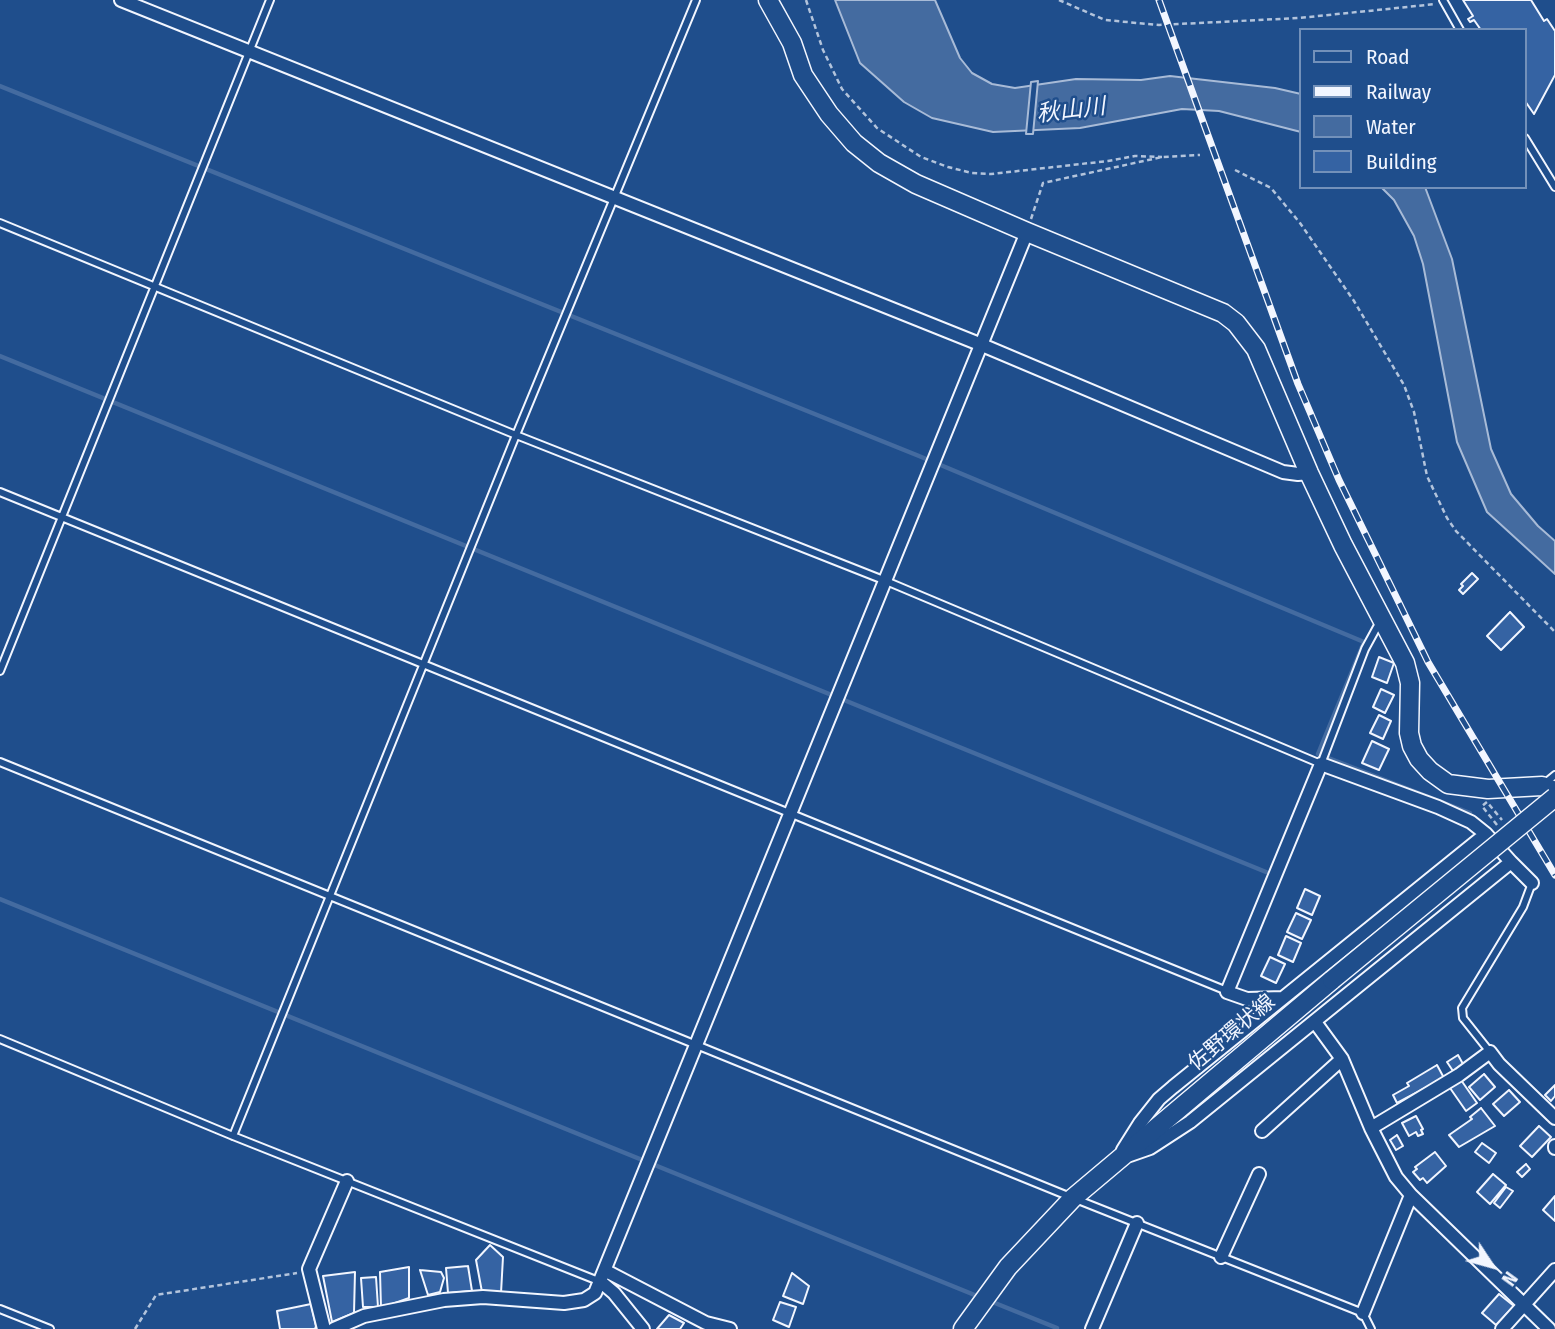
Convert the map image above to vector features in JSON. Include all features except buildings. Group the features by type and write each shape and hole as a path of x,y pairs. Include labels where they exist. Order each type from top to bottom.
{"street":[{"path":"121,0 982,345 1283,472 1309,472"},
{"path":"768,0 792,43 803,75 829,114 854,144 878,163 916,184 1223,313 1236,323 1256,349 1343,545 1405,663 1410,683 1408,717 1412,746 1430,771 1448,784 1488,789 1552,787"},
{"path":"334,1329 364,1316 444,1300 483,1297 564,1303 584,1300 595,1293 604,1277 1027,232"},
{"path":"1287,999 1248,999 1227,992 1321,764 1471,822 1486,834 1532,883"},
{"path":"1438,807 1448,784"},
{"name":"佐野環状線","path":"963,1329 1008,1267 1073,1198 1332,980 1552,787"},
{"path":"1117,1160 1159,1099 1287,999 1486,834"},
{"path":"1117,1160 1150,1148 1190,1122 1511,862"},
{"path":"1313,1020 1342,1059 1371,1128 1396,1177 1411,1195 1549,1329"},
{"path":"1371,1128 1459,1075 1490,1052 1555,1118"},
{"path":"1262,1131 1342,1059"},
{"path":"1221,1257 1259,1174"},
{"path":"324,1329 309,1269 347,1181"},
{"path":"1363,1313 1411,1195"},
{"path":"1092,1329 1138,1223"},
{"path":"1502,1329 1555,1270"},
{"path":"604,1277 643,1329"},
{"path":"604,1277 706,1323 730,1329"}],"lane":[{"path":"0,671 270,0"},
{"path":"233,1136 516,435 696,0"},
{"path":"1443,1 1459,28"},
{"path":"1527,141 1555,187"},
{"path":"0,223 516,435 886,581 1321,764 1365,649 1377,627 1384,622"},
{"path":"0,492 1227,992"},
{"path":"0,762 1363,1313 1371,1329"},
{"path":"1490,1052 1463,1018 1462,1008 1523,907 1532,883"},
{"path":"1376,924 1397,953"},
{"path":"0,1039 347,1181 604,1277"},
{"path":"0,1309 50,1329"}],"path":[{"path":"806,0 823,50 842,89 877,128 921,157 972,173 990,174 1135,156 1200,155"},
{"path":"1059,0 1105,20 1159,25 1366,13 1443,1"},
{"path":"1027,232 1043,183 1162,157"},
{"path":"1235,170 1271,188 1300,223 1354,301 1404,384 1414,412 1427,476 1456,531 1555,632"},
{"path":"1477,812 1488,818 1499,823 1502,820 1487,802 1482,806 1489,814 1495,822 1501,830"},
{"path":"135,1329 156,1295 272,1278 309,1269"}],"water":[{"name":"秋山川","path":"835,0 935,0 960,58 972,73 992,84 1015,88 1076,79 1141,80 1170,76 1275,88 1300,94 1300,132 1219,111 1182,109 1080,128 993,132 932,118 904,102 860,63"},
{"path":"1383,189 1426,189 1452,259 1491,449 1511,494 1538,526 1555,541 1555,574 1487,512 1457,442 1423,264 1414,236 1394,200"}],"pier":[{"path":"1038,81 1033,134 1026,134 1031,82"}],"waterway":[{"path":"0,86 919,456 1364,642 1318,754 1470,813"},
{"path":"0,356 1266,872"},
{"path":"0,899 982,1298"},
{"path":"990,1301 1057,1328"}],"railway":[{"path":"1159,0 1298,384 1339,480 1428,662 1555,875"}]}
